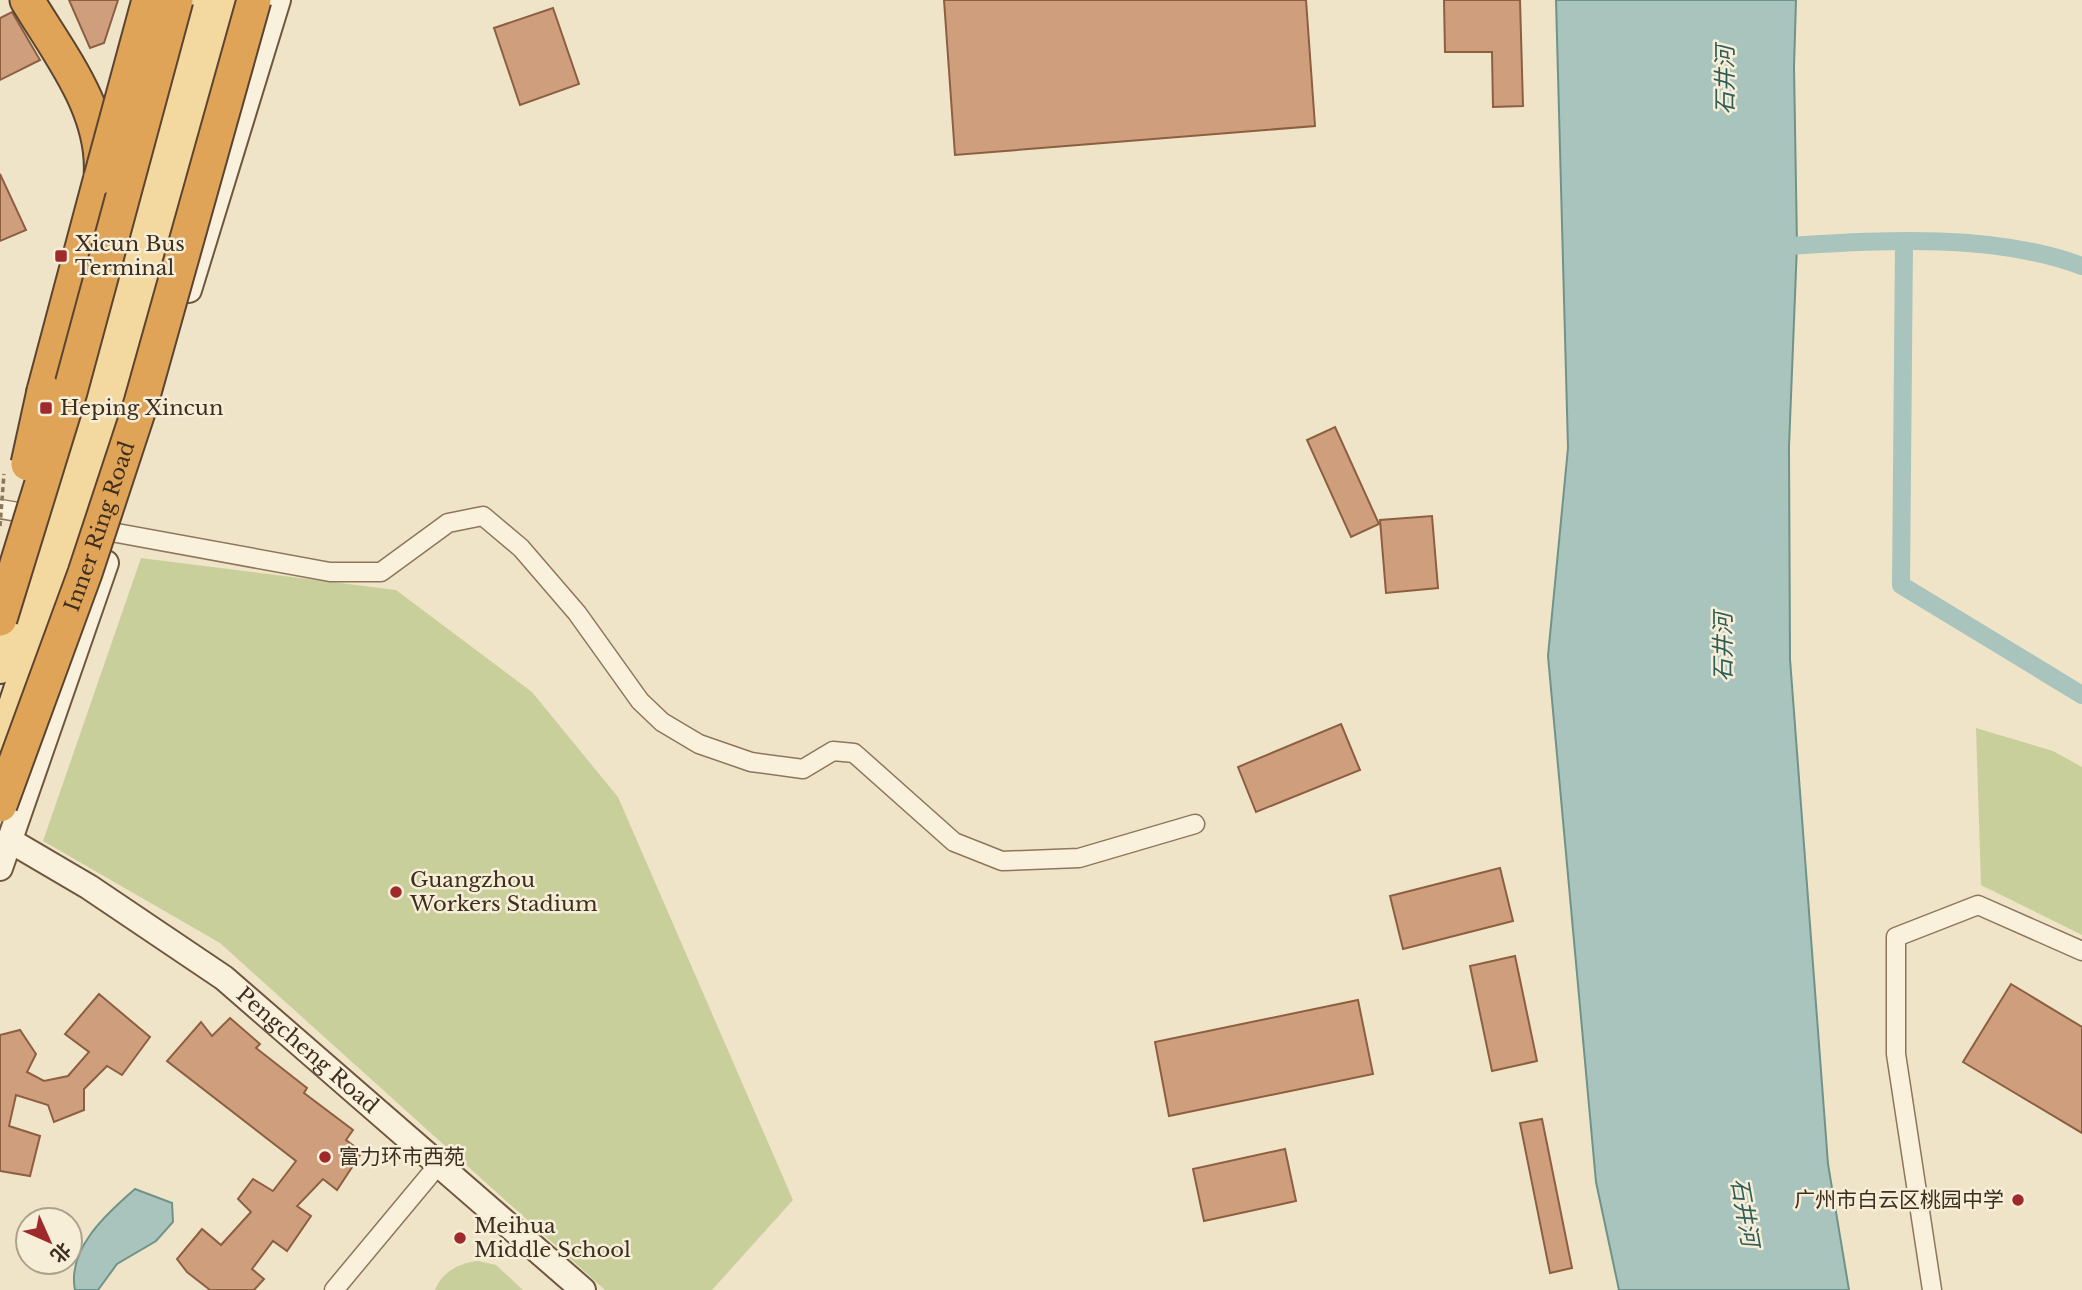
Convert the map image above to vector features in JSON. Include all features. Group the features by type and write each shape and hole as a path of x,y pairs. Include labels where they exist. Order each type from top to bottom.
{"highway":[{"path":"27,0 89,106 97,127 103,157 101,177"},
{"path":"0,586 44,391 149,0"},
{"path":"0,619 70,392 176,0"},
{"name":"Inner Ring Road","path":"12,802 141,403 254,0"},
{"path":"141,403 263,0"}],"main road":[{"path":"0,580 12,511 84,320 136,134 169,0"},
{"path":"43,743 13,668 75,525 109,416 186,103 203,0"},
{"path":"0,744 13,668 136,242 224,0"},
{"path":"0,868 12,802 43,743 116,532 184,269 245,0"},
{"path":"75,525 107,472 120,444 278,0"},
{"path":"136,134 136,242"},
{"path":"12,511 72,466"},
{"name":"Pengcheng Road","path":"5,840 124,909 224,978 583,1290"}],"street":[{"path":"75,525 330,572 381,572 448,523 483,516 521,548 577,613 640,701 662,722 699,744 751,762 803,769 833,751 855,753 954,842 1002,861 1079,858 1195,824"},
{"path":"1932,1290 1896,1054 1896,937 1978,905 2082,951"},
{"path":"334,1290 439,1164"}],"green space":[{"name":"Guangzhou Workers Stadium","path":"141,558 396,590 532,692 618,797 793,1200 712,1290 605,1290 220,943 43,841"},
{"path":"1976,728 2053,751 2082,767 2082,935 1981,885"},
{"path":"478,1261 496,1265 523,1290 435,1290 442,1278 452,1269"}],"water":[{"name":"石井河","path":"1556,0 1796,0 1794,67 1797,245 1789,447 1790,659 1828,1164 1849,1290 1619,1290 1596,1182 1548,656 1568,448"},
{"path":"135,1189 172,1203 173,1222 156,1241 117,1264 98,1290 75,1290 74,1276 84,1276 84,1245 91,1233"}],"building":[{"path":"69,0 118,0 104,43 90,48"},
{"path":"944,0 1306,0 1315,126 955,155"},
{"path":"1444,0 1520,0 1523,106 1493,107 1492,52 1445,52"},
{"path":"553,8 579,84 520,105 494,28"},
{"path":"12,12 40,60 0,80 0,18"},
{"path":"0,174 26,230 0,241"},
{"path":"1335,427 1379,524 1351,537 1307,440"},
{"path":"1432,516 1438,588 1386,593 1380,520"},
{"path":"1341,724 1360,770 1256,812 1238,767"},
{"path":"1500,868 1513,921 1403,949 1390,896"},
{"path":"1515,956 1537,1061 1492,1071 1470,966"},
{"path":"2011,984 2082,1027 2082,1133 1963,1062"},
{"path":"99,994 150,1037 122,1075 107,1066 84,1089 84,1110 54,1122 48,1105 16,1095 9,1126 40,1136 30,1176 0,1171 0,1035 20,1030 36,1054 27,1072 44,1081 68,1076 89,1052 65,1034"},
{"path":"1358,1000 1373,1074 1169,1116 1155,1042"},
{"name":"富力环市西苑","path":"230,1018 260,1044 256,1048 307,1088 304,1093 353,1130 346,1140 362,1152 337,1190 323,1179 297,1206 311,1216 287,1251 273,1241 252,1269 264,1279 254,1290 210,1290 187,1272 177,1259 202,1229 221,1245 251,1212 238,1199 253,1179 273,1191 296,1161 167,1061 201,1022 212,1036"},
{"path":"1542,1119 1572,1268 1550,1273 1520,1123"},
{"path":"1285,1149 1296,1201 1204,1221 1193,1169"}],"waterway":[{"path":"1774,247 1890,241 1969,243 2008,247 2082,266"},
{"path":"1904,243 1901,585 2082,695"}],"place":[{"name":"Xicun Bus Terminal","path":"61,256"},
{"name":"Heping Xincun","path":"46,408"},
{"name":"Guangzhou Workers Stadium","path":"396,892"},
{"name":"富力环市西苑","path":"325,1157"},
{"name":"广州市白云区桃园中学","path":"2018,1200"},
{"name":"Meihua Middle School","path":"460,1238"}]}
